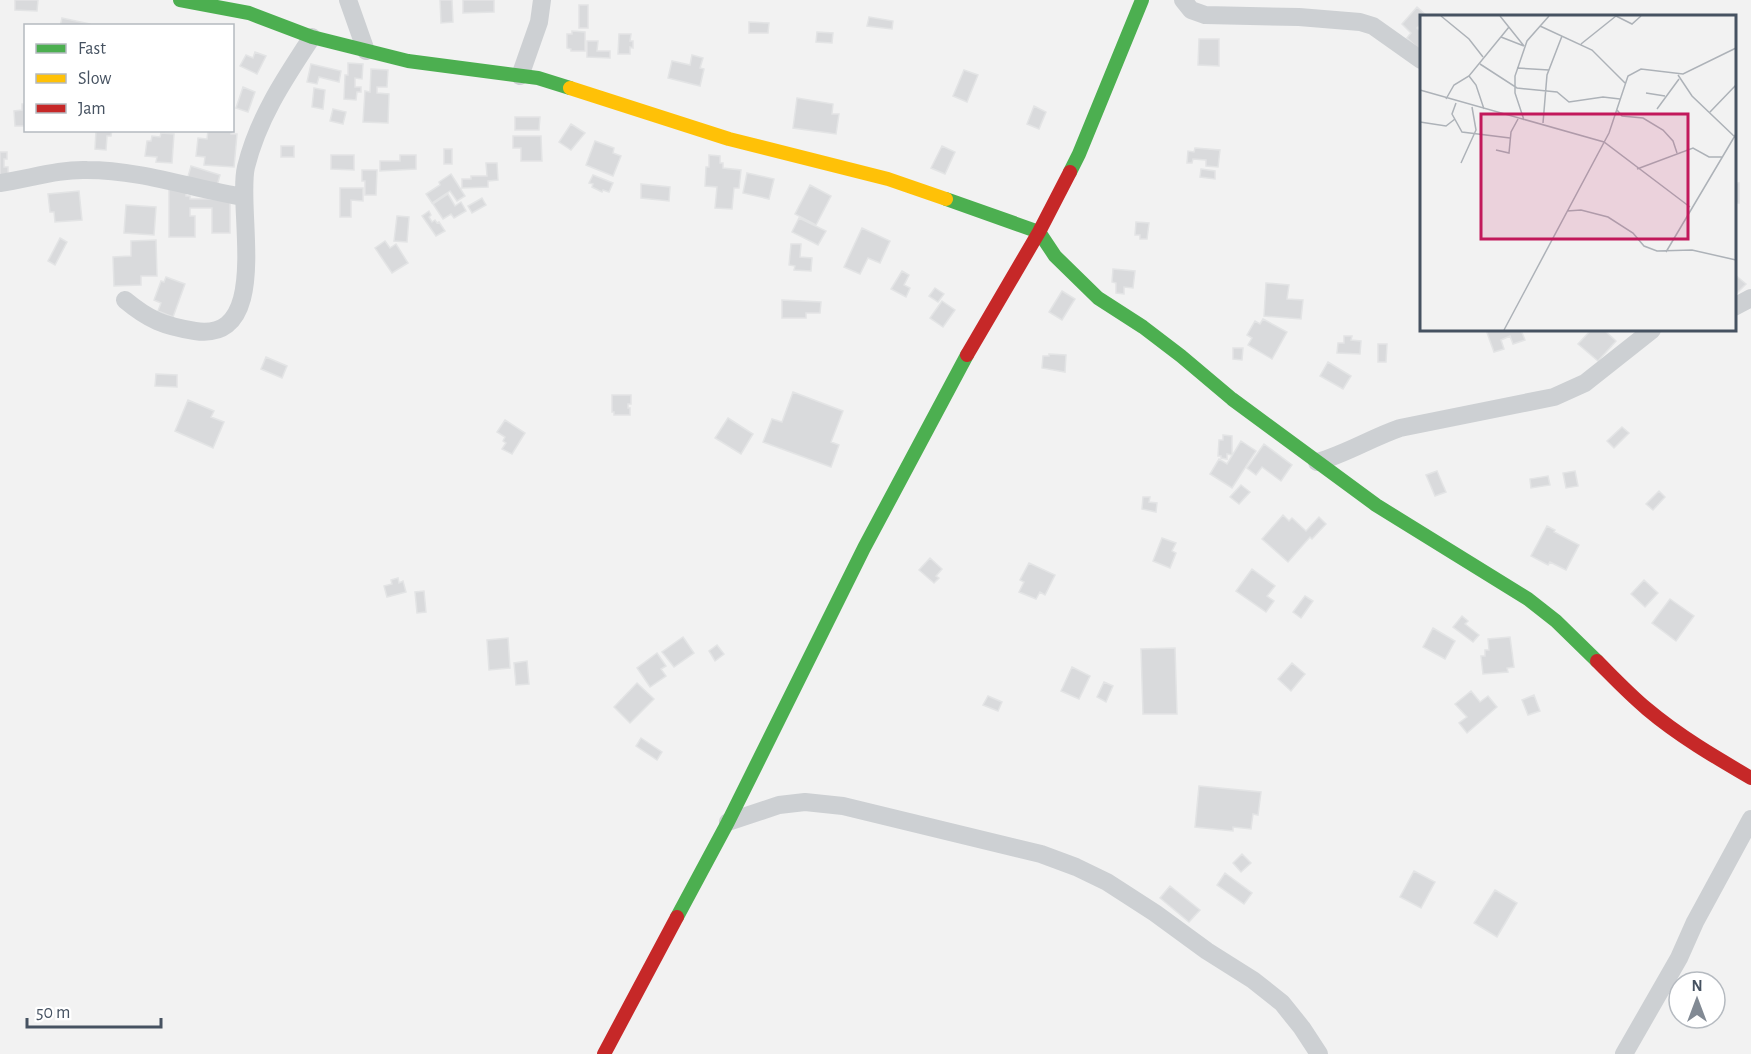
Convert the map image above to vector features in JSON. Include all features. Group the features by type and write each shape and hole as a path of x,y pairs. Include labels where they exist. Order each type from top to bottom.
{"street":[{"path":"180,0 249,13 312,37 408,61 557,83 729,139 888,179 1039,232 1055,256 1098,298 1143,327 1233,399 1376,506 1545,611 1634,699 1664,724 1700,749 1751,778"},
{"path":"348,0 366,51"},
{"path":"520,76 539,22 542,0"},
{"path":"604,1054 728,822 864,548 954,377 1039,232 1079,154 1142,0"},
{"path":"1183,0 1191,10 1205,15 1299,17 1360,22 1373,26 1420,59"},
{"path":"125,300 143,315 156,322 186,330 219,331 232,323 240,308 244,293 245,170 264,116 280,84 312,37"},
{"path":"0,183 65,171 110,171 243,197"},
{"path":"1736,306 1751,298"},
{"path":"1317,462 1356,448 1400,428 1554,398 1586,383 1650,332"},
{"path":"728,822 779,805 805,802 843,806 1041,854 1076,867 1126,894 1253,980 1282,1004 1302,1028 1319,1054"},
{"path":"1624,1054 1678,958 1751,819"}],"building":[{"path":"15,0 38,0 37,11 15,10"},
{"path":"440,0 452,0 453,22 441,23"},
{"path":"463,0 494,0 494,12 463,13"},
{"path":"579,5 588,5 588,28 579,28"},
{"path":"1417,7 1426,15 1420,15 1420,25 1417,28 1420,31 1420,50 1407,38 1411,33 1402,24"},
{"path":"869,17 893,21 892,29 867,26"},
{"path":"62,18 90,24 60,24"},
{"path":"749,22 769,23 768,33 749,33"},
{"path":"572,31 585,32 585,51 571,51 567,48 567,34 572,34"},
{"path":"817,32 833,33 832,43 816,42"},
{"path":"619,34 631,34 630,41 633,41 633,48 630,47 630,54 618,54"},
{"path":"1199,39 1219,39 1219,66 1198,65"},
{"path":"587,41 598,41 597,51 610,51 610,58 587,57"},
{"path":"255,52 266,56 257,74 240,66 246,55 253,58"},
{"path":"692,55 703,58 700,68 704,69 700,86 668,78 672,61 690,65"},
{"path":"348,63 363,64 362,79 355,78 355,87 361,87 361,92 357,92 356,100 344,99"},
{"path":"311,64 341,71 339,82 319,77 317,84 307,82"},
{"path":"371,69 388,70 387,87 377,87 377,93 389,94 388,123 363,122 365,91 370,92"},
{"path":"964,70 978,75 967,102 953,96"},
{"path":"243,87 255,92 248,112 236,108"},
{"path":"314,88 325,90 323,109 312,107"},
{"path":"797,98 833,104 832,114 839,114 836,134 793,128"},
{"path":"22,104 24,104 24,126 15,126 14,111 22,110"},
{"path":"1034,106 1046,112 1039,129 1027,124"},
{"path":"333,109 346,112 343,124 330,121"},
{"path":"515,117 540,117 539,130 515,130"},
{"path":"571,124 585,133 571,150 559,142"},
{"path":"96,132 112,132 111,136 107,136 106,150 95,149"},
{"path":"208,132 237,134 234,167 204,165 205,157 196,156 198,138 207,139"},
{"path":"161,133 174,134 172,163 156,162 157,157 145,156 147,141 151,141 152,136 160,137"},
{"path":"513,136 541,136 542,161 521,161 521,148 513,148"},
{"path":"595,141 614,148 613,153 621,156 613,176 586,165"},
{"path":"281,146 294,146 294,157 281,157"},
{"path":"942,146 955,152 945,174 931,168"},
{"path":"1195,148 1220,150 1218,167 1206,166 1206,160 1193,159 1192,163 1187,163 1188,151 1194,152"},
{"path":"444,149 452,149 452,164 444,164"},
{"path":"0,152 7,152 4,167 8,167 8,176 0,176"},
{"path":"331,155 354,155 354,170 331,169"},
{"path":"400,155 416,155 416,169 380,171 380,161 400,161"},
{"path":"709,155 720,156 723,168 741,170 739,188 734,188 732,209 715,208 717,187 705,186"},
{"path":"486,163 497,163 498,180 488,181 488,187 462,188 462,179 471,179 471,176 487,176"},
{"path":"191,166 220,175 216,189 187,180"},
{"path":"1201,169 1215,171 1215,179 1200,177"},
{"path":"362,170 377,170 376,195 365,195"},
{"path":"747,173 774,179 769,199 743,193"},
{"path":"451,174 465,196 457,201 450,191 432,203 426,194"},
{"path":"593,175 613,183 609,192 603,190 602,192 592,187 593,184 589,183"},
{"path":"1736,183 1739,183 1739,203 1736,203"},
{"path":"641,184 670,187 669,201 641,198"},
{"path":"810,185 831,196 816,225 795,214"},
{"path":"169,187 186,187 186,196 190,196 190,199 230,199 230,233 212,233 212,208 190,208 190,216 195,216 195,237 169,237"},
{"path":"340,188 363,188 363,201 351,200 351,217 340,217"},
{"path":"79,191 82,220 55,222 54,212 50,212 48,194"},
{"path":"448,194 455,206 461,202 466,211 454,218 451,214 443,219 433,204"},
{"path":"482,198 486,205 472,213 468,206"},
{"path":"126,205 156,207 154,235 124,233"},
{"path":"429,211 432,222 435,220 439,222 445,231 436,236 422,216"},
{"path":"397,216 409,217 407,242 394,241"},
{"path":"799,218 826,231 818,245 792,232"},
{"path":"1136,222 1149,223 1147,239 1140,239 1140,235 1135,235"},
{"path":"862,228 890,241 880,263 868,258 860,274 844,267"},
{"path":"60,238 67,242 55,265 48,261"},
{"path":"156,240 157,276 141,276 141,285 114,286 113,257 131,256 131,241"},
{"path":"385,241 390,248 396,244 408,263 392,273 375,248"},
{"path":"791,244 801,244 800,257 812,258 811,271 794,270 795,266 789,265"},
{"path":"1113,269 1135,271 1133,288 1124,287 1124,294 1116,293 1116,283 1112,282"},
{"path":"902,271 909,275 904,285 910,288 906,297 891,289"},
{"path":"1736,276 1746,284 1736,294"},
{"path":"166,277 185,284 173,317 158,311 161,303 154,300 161,281 164,282"},
{"path":"1266,283 1289,285 1287,299 1303,300 1301,319 1264,316"},
{"path":"935,288 944,294 938,302 929,296"},
{"path":"1062,291 1075,299 1062,320 1049,312"},
{"path":"782,300 821,302 820,313 806,313 806,318 782,318"},
{"path":"942,301 955,310 943,327 930,318"},
{"path":"1263,319 1287,332 1272,359 1248,345 1252,338 1247,335 1255,321 1260,324"},
{"path":"1487,332 1522,332 1525,340 1513,344 1510,336 1501,340 1504,349 1494,352"},
{"path":"1589,332 1606,332 1616,341 1598,361 1578,344"},
{"path":"1344,336 1352,336 1351,340 1361,341 1360,354 1337,353 1338,343 1344,343"},
{"path":"1378,344 1387,344 1386,362 1378,362"},
{"path":"1233,348 1243,348 1242,360 1233,359"},
{"path":"1049,354 1066,355 1065,372 1042,368 1043,356 1049,356"},
{"path":"266,357 287,366 282,378 261,369"},
{"path":"1328,362 1351,376 1343,389 1320,376"},
{"path":"156,374 177,375 177,387 155,386"},
{"path":"793,392 843,411 831,442 839,445 831,467 763,442 772,419 782,422"},
{"path":"612,395 631,395 631,404 628,404 630,415 614,415"},
{"path":"188,400 214,411 211,417 224,422 213,448 175,431"},
{"path":"728,418 753,434 741,454 715,438"},
{"path":"505,420 525,433 512,454 502,449 506,443 503,441 505,437 497,432"},
{"path":"1622,427 1629,433 1614,448 1607,441"},
{"path":"1223,435 1232,436 1232,455 1227,454 1227,459 1218,456 1219,440 1223,440"},
{"path":"1241,441 1256,451 1232,488 1210,474 1219,459 1227,464"},
{"path":"1264,444 1292,465 1281,481 1262,467 1256,475 1247,468"},
{"path":"1437,471 1446,492 1435,496 1426,475"},
{"path":"1575,471 1578,486 1566,488 1563,473"},
{"path":"1548,476 1550,485 1531,488 1530,479"},
{"path":"1241,485 1250,492 1239,504 1230,497"},
{"path":"1659,491 1665,497 1653,510 1646,504"},
{"path":"1143,497 1150,497 1149,502 1157,503 1156,512 1142,509"},
{"path":"1283,515 1289,521 1292,518 1306,531 1319,517 1326,524 1312,539 1310,537 1288,562 1262,539"},
{"path":"1547,526 1579,545 1566,570 1550,562 1548,565 1531,556"},
{"path":"1162,538 1176,543 1172,551 1176,553 1170,568 1153,561"},
{"path":"930,558 942,569 936,576 939,578 934,583 919,570"},
{"path":"1029,563 1055,575 1045,595 1040,592 1036,599 1019,592 1024,582 1020,580"},
{"path":"1252,569 1275,586 1267,596 1274,601 1266,612 1236,591"},
{"path":"398,578 399,583 403,581 406,592 387,597 384,586 392,584 391,580"},
{"path":"1644,580 1658,593 1645,607 1631,594"},
{"path":"424,591 426,612 417,613 415,592"},
{"path":"1305,596 1313,601 1301,618 1293,612"},
{"path":"1670,599 1694,616 1676,641 1652,623"},
{"path":"1462,616 1468,621 1465,624 1479,635 1473,642 1453,627"},
{"path":"1433,628 1455,641 1445,659 1423,647"},
{"path":"683,637 694,653 674,667 662,652"},
{"path":"1510,637 1514,667 1507,668 1508,672 1483,674 1481,656 1485,656 1485,650 1489,650 1488,639"},
{"path":"508,638 510,668 489,670 487,640"},
{"path":"717,645 724,654 715,661 709,651"},
{"path":"1175,648 1177,714 1143,714 1141,649"},
{"path":"657,653 666,666 661,669 666,676 650,687 637,668"},
{"path":"527,661 529,684 516,685 514,663"},
{"path":"1292,663 1305,674 1291,691 1278,679"},
{"path":"1072,667 1090,676 1079,699 1061,691"},
{"path":"1104,682 1113,686 1106,702 1097,697"},
{"path":"637,683 654,699 630,723 614,707"},
{"path":"1471,691 1480,702 1488,696 1497,707 1467,733 1459,723 1467,717 1455,704"},
{"path":"1534,695 1540,711 1528,715 1522,700"},
{"path":"988,696 1002,702 998,711 983,705"},
{"path":"641,738 662,752 657,760 636,746"},
{"path":"1199,786 1261,792 1258,815 1253,814 1251,829 1233,827 1233,831 1195,827"},
{"path":"1242,854 1251,863 1241,872 1233,863"},
{"path":"1414,871 1435,882 1421,908 1400,897"},
{"path":"1225,873 1252,893 1244,904 1217,885"},
{"path":"1170,886 1200,910 1189,922 1160,898"},
{"path":"1495,890 1517,903 1497,937 1474,923"}],"traffic: fast":[{"path":"180,0 249,13 312,37 408,61 538,78 570,88"},
{"path":"1070,172 1142,0"},
{"path":"946,199 1039,232 1055,256 1098,298 1143,327 1232,399 1376,505 1528,599 1556,621 1597,661"},
{"path":"677,917 728,822 864,548 967,355"}],"traffic: slow":[{"path":"570,88 729,139 888,179 946,199"}],"traffic: jam":[{"path":"967,355 1039,232 1070,172"},
{"path":"1597,661 1659,719 1751,778"},
{"path":"604,1054 677,917"}]}
